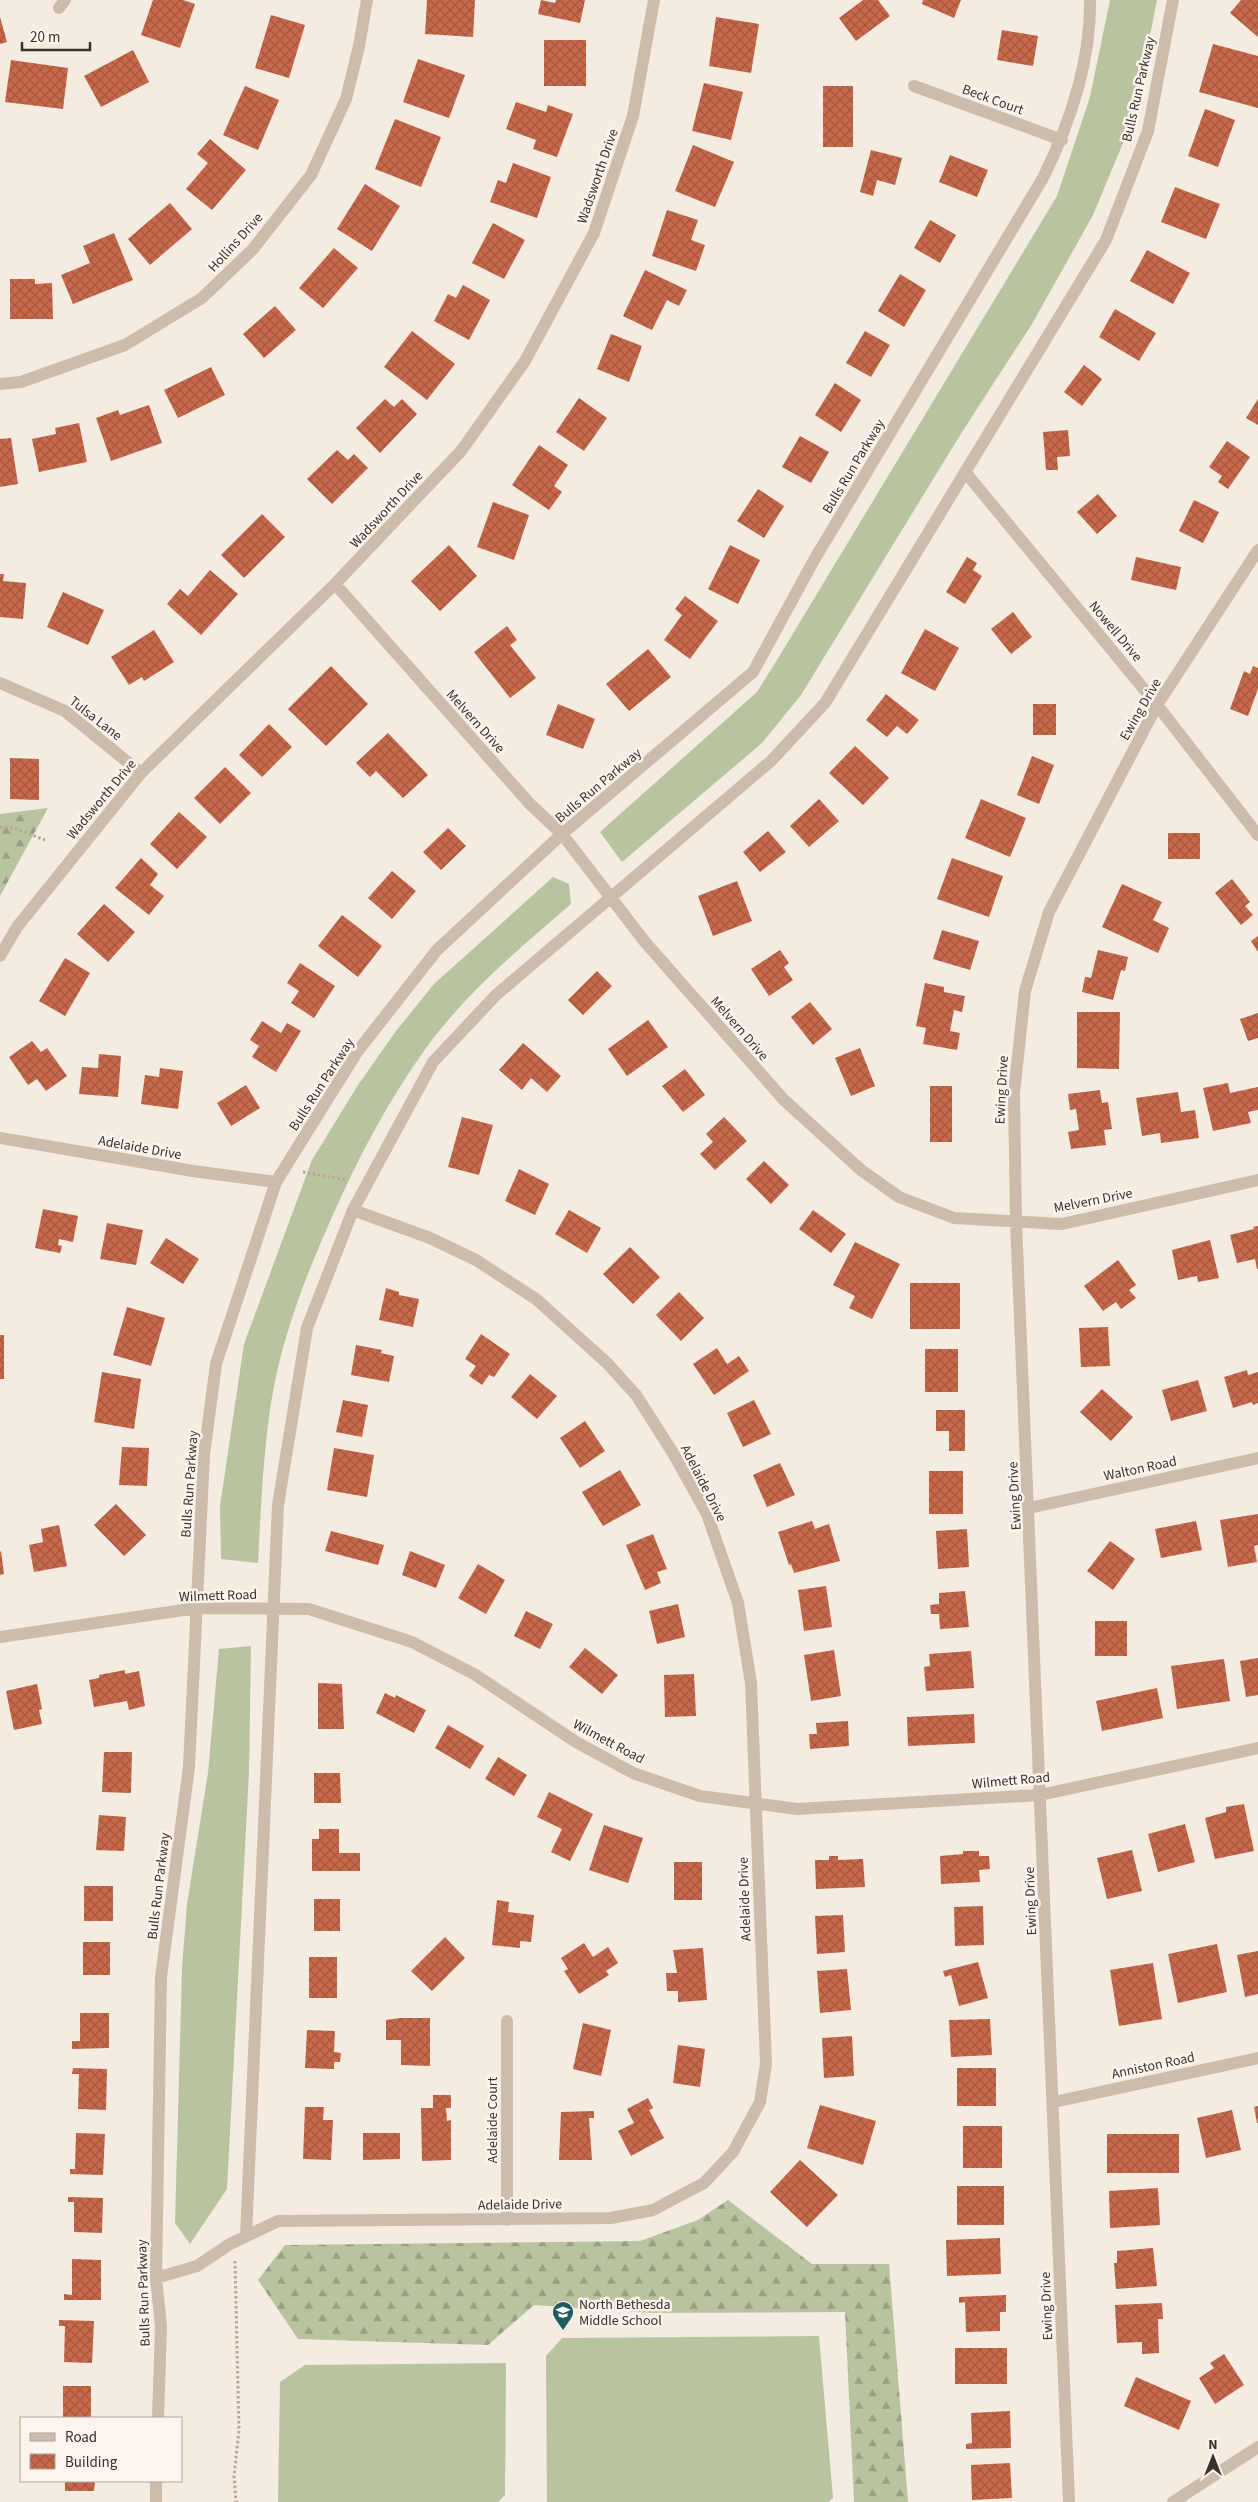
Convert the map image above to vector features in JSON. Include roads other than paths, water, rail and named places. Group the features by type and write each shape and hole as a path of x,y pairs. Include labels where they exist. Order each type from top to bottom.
{"street":[{"name":"Hollins Drive","path":"0,384 21,382 125,345 202,298 253,249 311,175 342,107 359,46 367,0"},
{"name":"Wadsworth Drive","path":"0,956 17,927 140,773 335,584 461,452 525,361 594,233 634,116 654,0"},
{"name":"Bulls Run Parkway","path":"158,2417 161,2326 156,2278 161,1977 189,1767 204,1455 216,1364 276,1182 357,1052 437,950 562,834 754,672 814,560 1043,178 1062,140 1081,78 1090,16 1090,0"},
{"name":"Bulls Run Parkway","path":"246,2236 275,1608 278,1504 307,1328 353,1210 433,1062 496,995 771,761 825,703 1106,240 1148,130 1173,0"},
{"name":"Beck Court","path":"914,86 1062,140"},
{"name":"Nowell Drive","path":"966,473 1158,705 1258,835"},
{"name":"Ewing Drive","path":"1069,2502 1054,2102 1016,1222 1014,1093 1025,991 1049,912 1158,705 1258,550"},
{"name":"Melvern Drive","path":"335,584 530,804 562,834 644,942 784,1100 861,1170 899,1197 954,1218 1062,1224 1258,1180"},
{"name":"Tulsa Lane","path":"0,683 65,711 140,773"},
{"name":"Adelaide Drive","path":"0,1138 193,1171 276,1182"},
{"name":"Adelaide Drive","path":"156,2278 197,2266 230,2244 278,2221 612,2218 654,2210 704,2183 733,2152 760,2102 766,2064 751,1683 738,1603 706,1514 673,1453 636,1395 607,1363 536,1299 476,1260 430,1238 353,1210"},
{"name":"Walton Road","path":"1029,1508 1258,1458"},
{"name":"Wilmett Road","path":"0,1637 197,1608 309,1609 412,1642 474,1674 576,1742 634,1773 700,1796 755,1805 797,1809 1040,1795 1258,1748"},
{"name":"Adelaide Court","path":"507,2021 507,2220"},
{"name":"Anniston Road","path":"1054,2102 1258,2058"},
{"path":"1172,2502 1258,2447"},
{"path":"156,2482 156,2502"}],"place":[{"name":"North Bethesda Middle School","path":"563,2331"}]}
